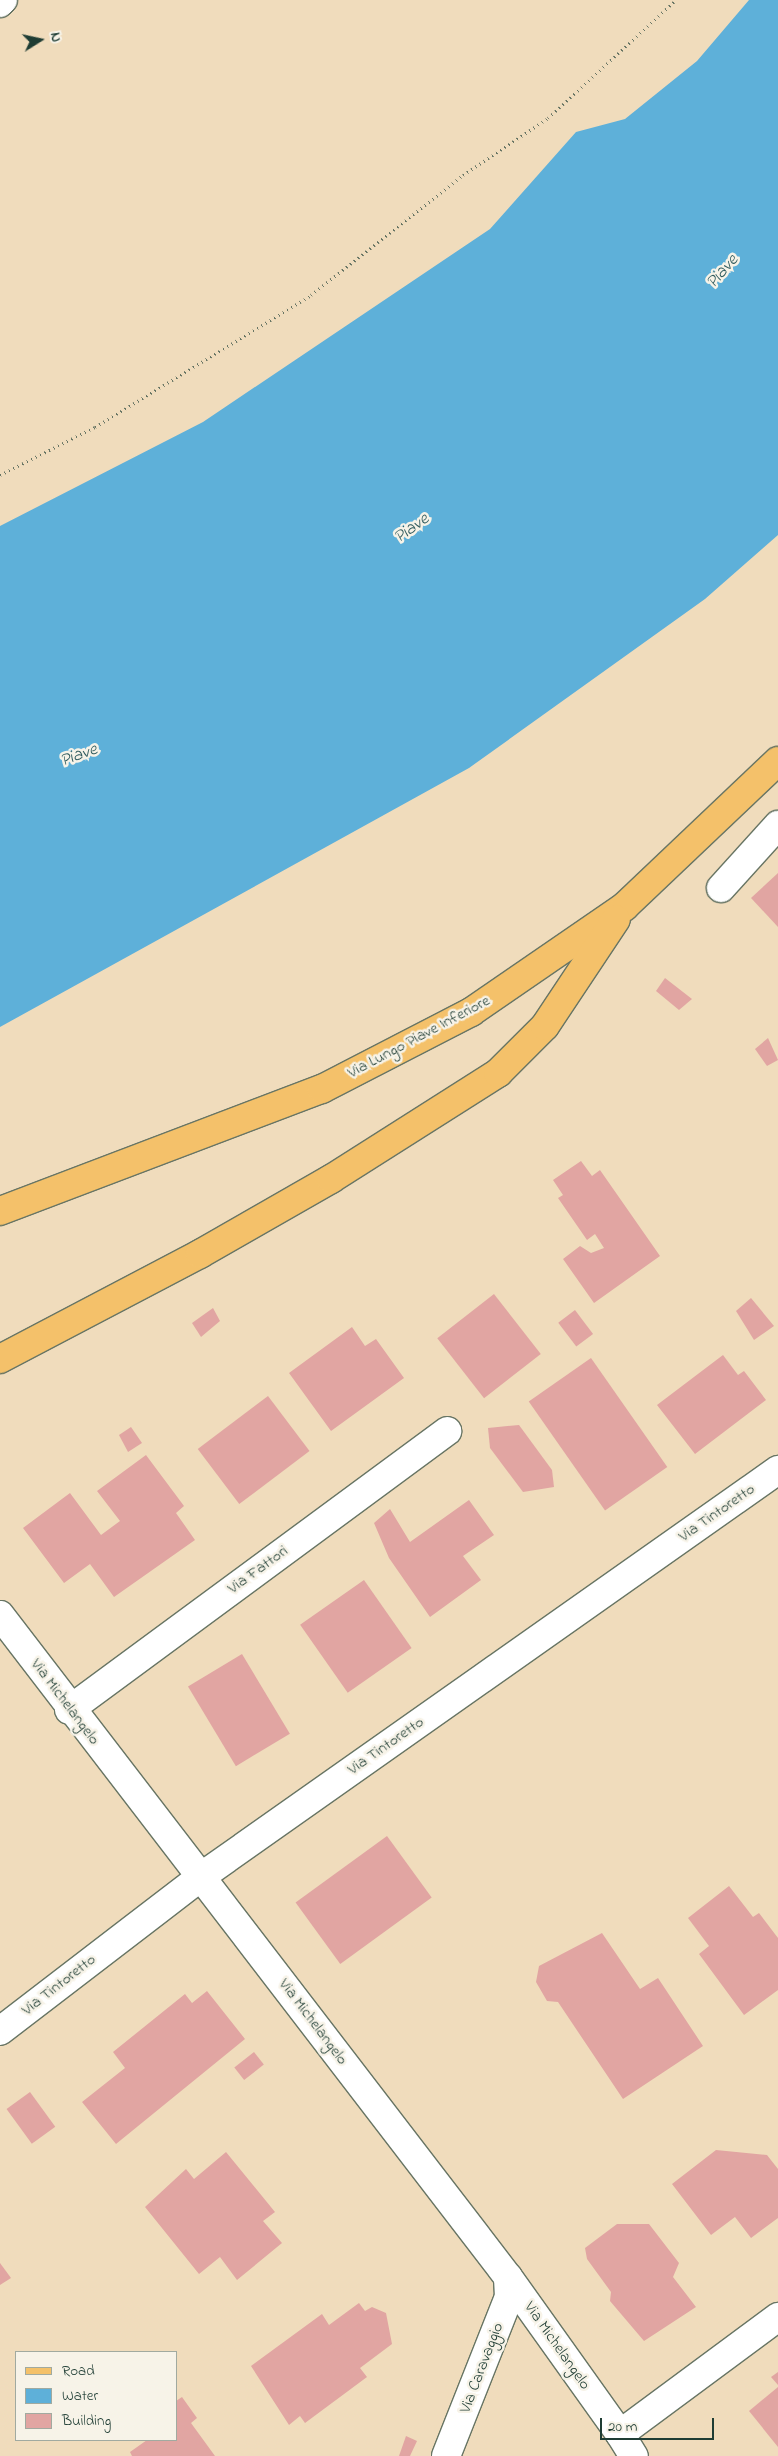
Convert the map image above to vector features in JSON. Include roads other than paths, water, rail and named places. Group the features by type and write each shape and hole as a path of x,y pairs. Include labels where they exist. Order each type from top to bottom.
{"main road":[{"name":"Via Lungo Piave Inferiore","path":"0,1212 322,1089 472,1012 624,908 778,761"},
{"path":"0,1359 208,1250 440,1113 498,1073 545,1026 624,908"}],"street":[{"path":"0,3 3,0"},
{"path":"721,888 778,825"},
{"name":"Via Fattori","path":"69,1710 447,1431"},
{"name":"Via Tintoretto","path":"0,2031 202,1876 778,1470"},
{"name":"Via Michelangelo","path":"0,1615 69,1710 202,1876 508,2277 627,2445 778,2317"},
{"name":"Via Caravaggio","path":"446,2456 509,2297 508,2277"}],"water":[{"name":"Piave","path":"749,0 778,0 778,535 705,599 469,768 0,1027 0,526 203,422 490,229 576,132 625,119 697,61"}]}
